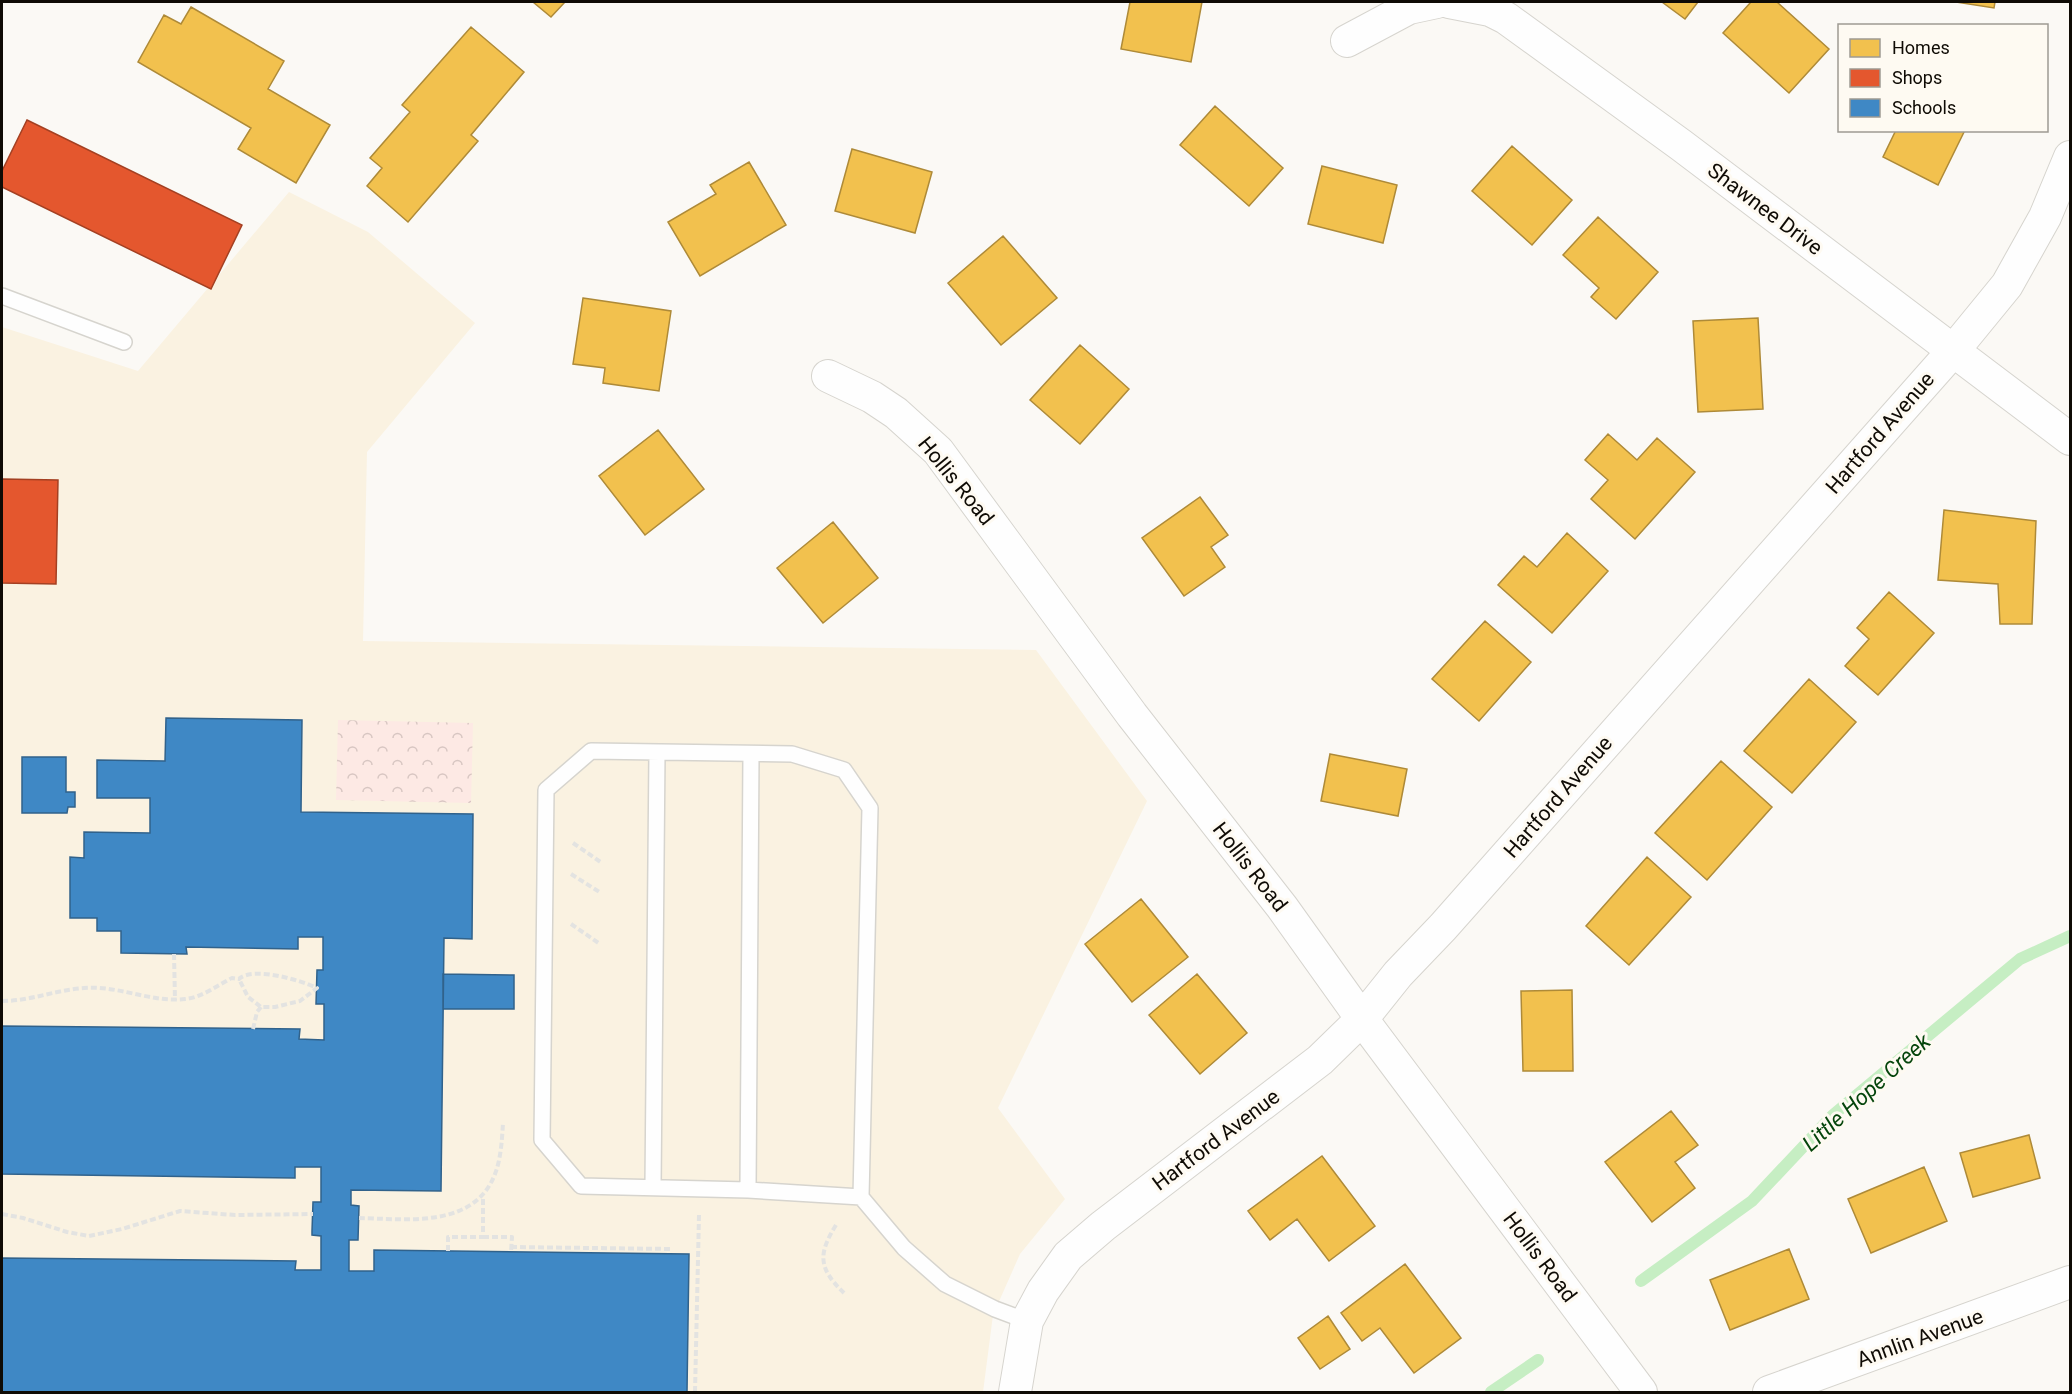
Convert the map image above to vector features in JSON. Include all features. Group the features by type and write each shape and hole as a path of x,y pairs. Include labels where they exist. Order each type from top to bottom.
{"street":[{"path":"1347,42 1409,8 1437,2"},
{"name":"Shawnee Drive","path":"1449,2 1490,10 1506,18 1681,145 2070,439"},
{"name":"Hartford Avenue","path":"1015,1392 1027,1321 1043,1291 1068,1256 1102,1226 1320,1060 1362,1018 1398,974 1451,918 1953,351 2007,285 2045,217 2070,157"},
{"name":"Hollis Road","path":"828,376 872,397 938,451 1132,715 1282,907 1641,1392"},
{"name":"Annlin Avenue","path":"1769,1392 2070,1282"}],"lane":[{"path":"2,296 124,342"},
{"path":"861,1197 748,1190 581,1186 542,1140 546,790 591,751 792,754 844,770 870,808 861,1197 904,1248 945,1284 995,1309 1027,1321"},
{"path":"653,1187 657,752"},
{"path":"748,1190 751,754"}],"path":[{"path":"174,954 175,1000"},
{"path":"2,1001 22,1001 87,987 175,1000 188,999 232,978 238,979 244,974 252,973 290,978 316,988 300,1001 275,1007 261,1007 248,997 238,979"},
{"path":"253,1029 257,1012 261,1007"},
{"path":"359,1218 437,1218 463,1210 483,1195 496,1173 503,1123"},
{"path":"483,1195 483,1237"},
{"path":"2,1214 89,1236 180,1210 235,1215 313,1214"},
{"path":"695,1392 699,1214"},
{"path":"836,1225 826,1242 823,1262 831,1281 844,1293"},
{"path":"448,1251 448,1237 512,1237 511,1249 672,1249"}],"shaded area":[{"path":"289,192 368,232 475,323 367,452 363,641 1036,650 1147,801 998,1108 1065,1199 1020,1254 993,1315 983,1392 2,1392 2,327 138,371"}],"green space":[{"path":"338,720 473,723 471,803 336,800"}],"building: Homes":[{"path":"533,2 565,2 551,17"},
{"path":"1130,2 1202,2 1191,62 1121,49"},
{"path":"1662,2 1698,2 1685,19"},
{"path":"1751,2 1777,2 1829,49 1789,93 1723,33"},
{"path":"1956,2 1995,2 1994,8"},
{"path":"191,7 284,61 268,89 330,125 296,183 238,149 251,128 138,62 164,15 181,24"},
{"path":"471,27 524,72 471,135 478,141 408,222 367,186 382,168 370,158 410,112 402,105"},
{"path":"1215,106 1283,168 1249,206 1180,145"},
{"path":"1895,132 1964,132 1938,185 1883,157"},
{"path":"1512,146 1572,200 1532,245 1472,191"},
{"path":"852,149 932,172 915,233 835,211"},
{"path":"749,162 786,225 700,276 668,222 716,194 710,185"},
{"path":"1322,166 1397,185 1383,243 1308,224"},
{"path":"1598,217 1658,272 1616,319 1591,297 1599,288 1563,255"},
{"path":"1003,236 1057,298 1001,345 948,283"},
{"path":"583,298 671,311 659,391 603,383 605,368 573,364"},
{"path":"1758,318 1763,409 1698,412 1693,321"},
{"path":"1080,345 1129,389 1080,444 1030,400"},
{"path":"658,430 704,489 645,535 599,476"},
{"path":"1608,434 1637,460 1657,438 1695,472 1635,539 1591,499 1608,480 1585,460"},
{"path":"1200,497 1228,535 1211,547 1225,567 1184,596 1142,538"},
{"path":"1944,510 2036,521 2032,624 2000,624 1998,584 1938,580"},
{"path":"833,522 878,578 823,623 777,568"},
{"path":"1567,533 1608,571 1552,633 1498,585 1524,556 1537,567"},
{"path":"1889,592 1934,633 1878,695 1845,666 1869,639 1857,628"},
{"path":"1485,621 1531,662 1479,721 1432,679"},
{"path":"1809,679 1856,722 1792,793 1744,751"},
{"path":"1330,754 1407,769 1398,816 1321,801"},
{"path":"1721,761 1772,807 1707,880 1655,833"},
{"path":"1647,857 1691,897 1629,965 1586,926"},
{"path":"1141,899 1188,957 1132,1002 1085,944"},
{"path":"1197,974 1247,1033 1200,1074 1149,1015"},
{"path":"1572,990 1573,1071 1523,1071 1521,991"},
{"path":"1671,1111 1698,1145 1675,1162 1695,1188 1652,1222 1605,1162"},
{"path":"2029,1135 2040,1178 1973,1197 1960,1153"},
{"path":"1322,1156 1375,1226 1329,1261 1297,1219 1270,1240 1248,1211"},
{"path":"1924,1167 1947,1221 1871,1253 1848,1199"},
{"path":"1789,1249 1809,1299 1730,1330 1710,1280"},
{"path":"1405,1264 1461,1338 1414,1373 1380,1328 1362,1341 1341,1313"},
{"path":"1328,1316 1350,1349 1320,1369 1298,1338"}],"building: Shops":[{"path":"27,120 242,225 211,289 2,187 2,171"},
{"path":"2,479 58,480 56,584 2,583"}],"building: Schools":[{"path":"166,718 302,720 301,812 473,814 472,939 444,938 441,1191 351,1190 351,1205 359,1206 358,1240 349,1240 349,1271 374,1271 374,1250 689,1254 687,1392 2,1392 2,1258 296,1261 295,1270 321,1270 321,1236 312,1235 312,1231 313,1202 321,1202 321,1167 295,1167 295,1178 2,1174 2,1026 300,1029 299,1039 324,1040 324,1004 316,1004 317,970 323,970 323,937 298,937 298,949 186,947 187,954 121,953 121,931 97,931 97,918 70,918 70,857 84,858 84,832 150,833 150,798 97,798 97,760 165,761"},
{"path":"22,757 66,757 66,792 75,792 75,807 68,807 67,813 22,813"},
{"path":"443,974 514,975 514,1009 443,1009"}],"waterway":[{"name":"Little Hope Creek","path":"1641,1281 1752,1201 1833,1115 2020,959 2070,936"},
{"name":"Little Hope Creek","path":"1491,1392 1538,1360"}]}
